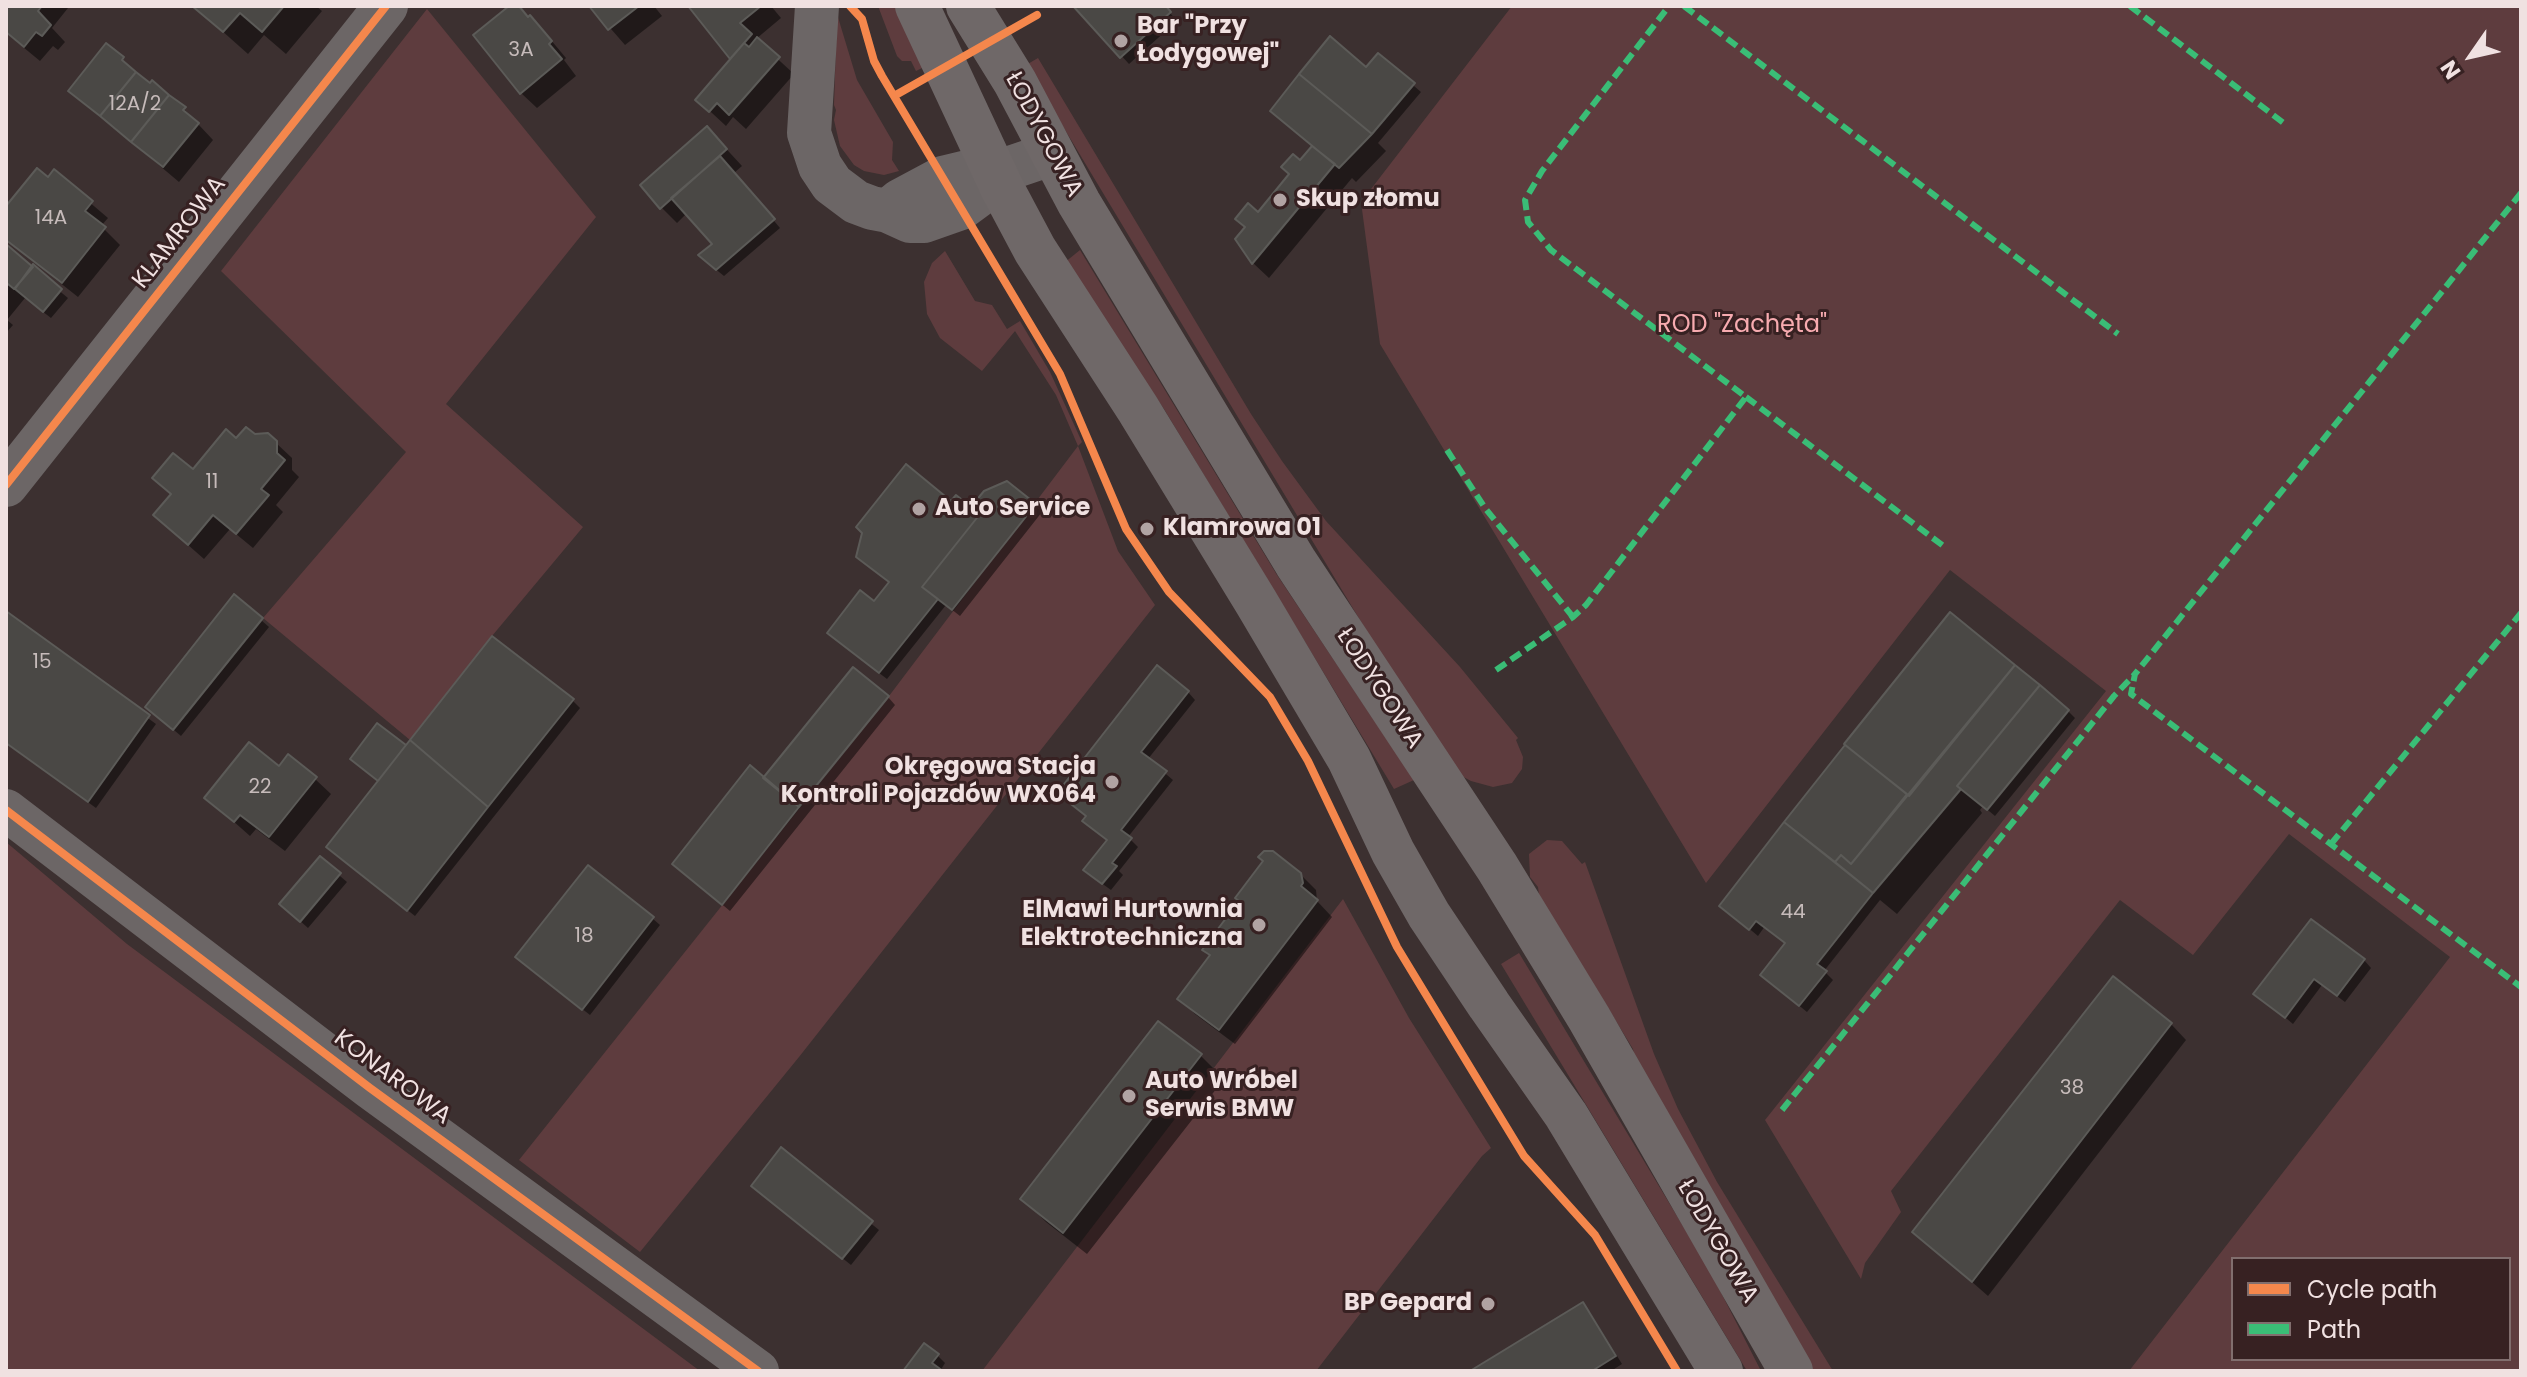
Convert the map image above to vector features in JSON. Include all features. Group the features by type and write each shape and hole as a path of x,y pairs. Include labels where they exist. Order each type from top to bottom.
{"main road":[{"path":"917,6 995,173 1035,250 1143,416 1349,759 1393,852 1446,942 1580,1137 1721,1371"},
{"name":"ŁODYGOWA","path":"968,6 1015,82 1051,154 1296,563 1523,909 1589,1018 1791,1371"}],"street":[{"name":"KLAMROWA","path":"6,485 386,6"},
{"path":"817,6 809,133 812,150 832,184 856,202 910,221 941,216 961,208 980,194 995,173 1051,154"},
{"name":"KONAROWA","path":"6,810 370,1088 758,1371"}],"green space":[{"path":"878,6 898,6 924,67 916,71 911,61 902,61 897,56"},
{"name":"ROD \"Zachęta\"","path":"1512,6 2521,6 2521,1371 2129,1371 2450,957 2289,834 2193,955 2120,900 1891,1191 1901,1212 1865,1263 1861,1279 1765,1120 2106,691 1950,570 1706,883 1380,344 1361,202"},
{"path":"427,9 596,217 446,404 583,527 410,740 263,618 406,452 221,271"},
{"path":"837,14 857,80 893,142 892,160 899,171 884,175 864,171 854,165 840,146 834,120"},
{"path":"1038,58 1282,461 1326,521 1460,667 1518,738 1516,740 1523,757 1522,769 1512,783 1493,787 1471,781 1454,772 1446,763 1026,65"},
{"path":"1080,250 1277,575 1414,780 1394,789 1164,409 1064,263"},
{"path":"945,251 975,301 992,305 1007,329 1020,321 1050,372 1082,442 1078,446 1056,395 1015,331 982,371 940,338 927,314 924,282 932,263"},
{"path":"1078,446 1118,551 1155,605 799,1057 640,1252 519,1160 889,696"},
{"path":"1547,840 1562,841 1582,864 1585,862 1654,1054 1678,1109 1717,1182 1833,1371 1813,1371 1701,1188 1633,1049 1539,895 1538,887 1530,877 1529,854"},
{"path":"6,842 127,944 700,1371 6,1371"},
{"path":"1343,899 1409,1018 1491,1148 1316,1371 982,1371"},
{"path":"1519,953 1710,1271 1761,1371 1747,1371 1501,964"}],"building":[{"path":"6,6 42,6 38,11 51,25 42,36 36,32 24,47 6,32"},
{"path":"192,6 284,6 262,32 240,13 223,32"},
{"path":"509,6 519,6 528,17 530,15 552,41 549,44 562,59 520,94 473,35"},
{"path":"589,6 639,6 608,30"},
{"path":"688,6 761,6 740,23 752,34 730,59"},
{"path":"1073,6 1166,6 1171,12 1120,58"},
{"path":"1330,36 1366,67 1378,53 1415,83 1372,134 1299,74"},
{"path":"757,37 780,57 729,115 717,103 709,112 695,100 744,43 749,47"},
{"path":"106,43 124,57 122,60 136,72 100,116 68,91"},
{"path":"136,72 150,83 152,80 169,95 131,142 100,116"},
{"path":"1299,74 1372,134 1339,168 1270,111"},
{"path":"169,95 186,107 183,110 199,123 163,167 131,142"},
{"path":"707,126 727,149 660,209 640,185"},
{"path":"1312,146 1335,164 1252,264 1235,239 1245,227 1235,219 1248,203 1258,212 1289,174 1281,167 1293,154 1300,160"},
{"path":"720,156 775,219 716,270 698,255 712,244 671,198"},
{"path":"37,168 48,177 54,169 93,201 85,211 106,227 62,283 6,240 6,206"},
{"path":"6,244 33,267 14,289 8,284 6,287"},
{"path":"33,264 62,289 43,312 15,289"},
{"path":"246,427 255,434 268,433 277,441 277,453 285,460 261,489 269,495 236,534 213,515 188,545 153,515 171,494 152,478 173,453 193,469 226,429 236,438"},
{"path":"906,464 951,501 956,495 980,514 922,587 938,599 879,673 827,633 860,590 874,601 889,582 856,557 862,533 856,527"},
{"path":"1007,481 1036,504 952,610 922,587 980,514 971,507 984,491"},
{"path":"234,594 263,618 173,730 145,707"},
{"path":"6,611 150,715 88,802 6,743"},
{"path":"1950,612 2015,665 1909,796 1844,744"},
{"path":"492,636 574,699 488,807 410,740"},
{"name":"Okręgowa Stacja Kontroli Pojazdów WX064","path":"1157,665 1189,691 1141,752 1167,771 1121,830 1132,838 1112,863 1117,866 1102,884 1083,870 1107,840 1082,821 1086,816 1057,793"},
{"path":"2015,665 2040,685 1957,786 1961,789 1873,893 1835,862 1841,855 1851,864"},
{"path":"853,667 889,696 799,807 763,778"},
{"path":"2040,685 2069,710 1987,810 1957,786"},
{"path":"377,723 406,745 378,781 350,759"},
{"path":"410,740 488,807 407,911 326,847"},
{"path":"249,742 279,766 288,754 317,777 269,837 240,815 234,822 204,798"},
{"path":"1845,745 1907,794 1851,864 1841,855 1835,862 1784,822"},
{"path":"750,765 799,807 722,905 672,864"},
{"path":"1784,822 1873,893 1817,964 1827,971 1799,1006 1760,975 1785,943 1756,921 1749,930 1719,906"},
{"name":"ElMawi Hurtownia Elektrotechniczna","path":"1264,851 1273,851 1301,873 1301,886 1318,900 1219,1030 1177,999 1210,955 1202,950 1239,901 1235,898 1263,861 1258,857"},
{"path":"320,856 341,873 300,922 279,904"},
{"path":"588,865 654,917 582,1010 515,957"},
{"path":"2311,919 2365,959 2337,996 2314,979 2285,1018 2253,994"},
{"path":"2113,976 2172,1023 1972,1282 1912,1232"},
{"path":"1158,1021 1202,1054 1063,1233 1020,1199"},
{"path":"781,1147 873,1221 842,1259 751,1186"},
{"path":"1583,1302 1616,1356 1592,1371 1470,1371"},
{"path":"924,1343 939,1354 932,1363 943,1371 903,1371"}],"marked path":[{"path":"1496,670 1586,605 1746,397 1551,250 1528,222 1525,200 1542,171 1669,6"},
{"path":"1684,6 2118,334"},
{"path":"2130,6 2285,124"},
{"path":"2521,193 2135,674 2131,694 2521,987"},
{"path":"1746,397 1946,548"},
{"path":"1447,450 1485,508 1573,617"},
{"path":"2331,844 2521,613"},
{"path":"1782,1110 2114,696 2135,674"}],"cycle path":[{"path":"6,485 386,6"},
{"path":"850,6 862,19 874,61 882,76 1060,374 1126,529 1169,592 1270,697 1308,761 1397,947 1524,1156 1595,1235 1677,1371"},
{"path":"894,96 1037,15"},
{"path":"6,810 370,1088 758,1371"}],"place":[{"name":"Bar \"Przy Łodygowej\"","path":"1121,41"},
{"name":"Skup złomu","path":"1280,200"},
{"name":"Auto Service","path":"919,509"},
{"name":"Klamrowa 01","path":"1147,529"},
{"name":"Okręgowa Stacja Kontroli Pojazdów WX064","path":"1112,782"},
{"name":"ElMawi Hurtownia Elektrotechniczna","path":"1259,925"},
{"name":"Auto Wróbel Serwis BMW","path":"1129,1096"},
{"name":"BP Gepard","path":"1488,1304"}]}
